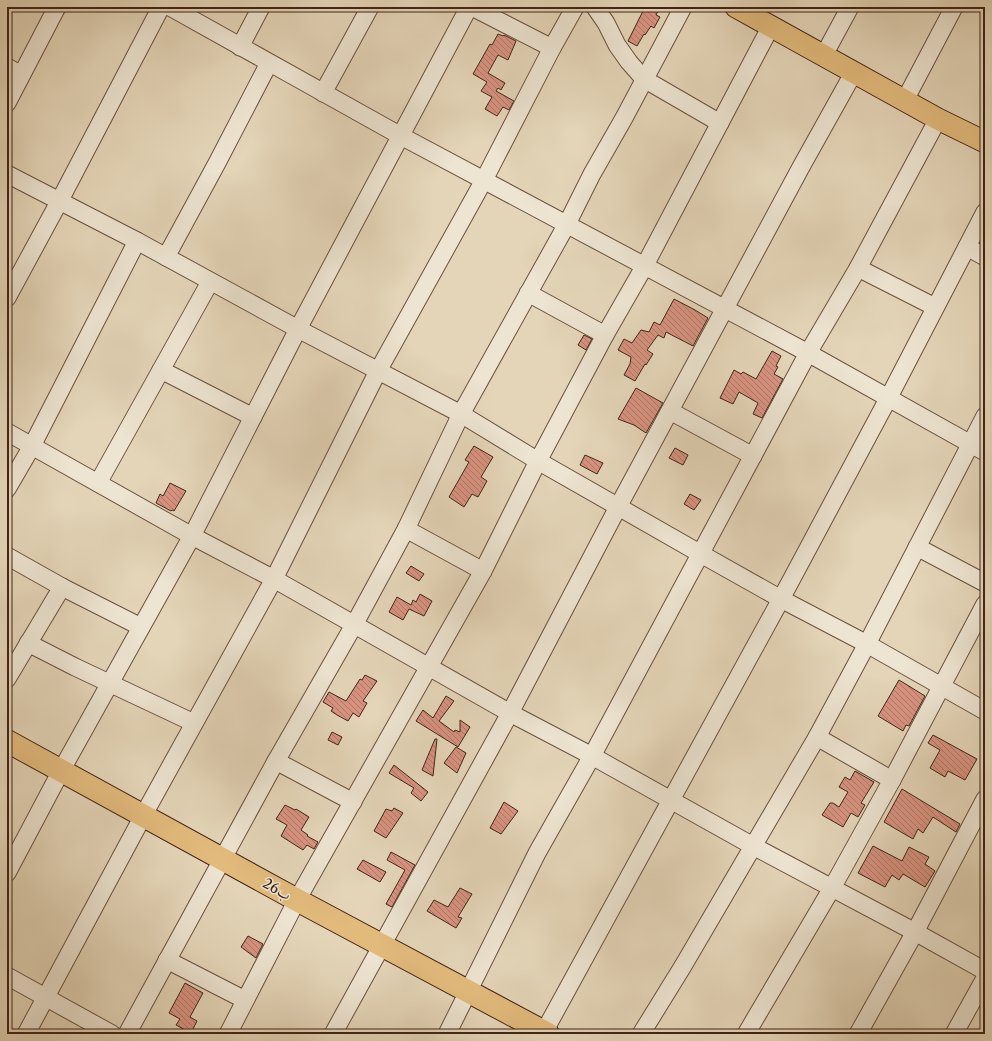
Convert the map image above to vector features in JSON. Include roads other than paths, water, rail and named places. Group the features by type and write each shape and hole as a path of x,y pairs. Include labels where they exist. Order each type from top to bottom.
{"highway":[{"name":"26ب","path":"7,741 297,900 546,1033"}],"main road":[{"path":"738,8 938,119 985,142"}],"street":[{"path":"7,103 14,71 57,7"},
{"path":"7,298 161,7"},
{"path":"170,7 401,136 644,267 808,353 985,452"},
{"path":"240,47 261,7"},
{"path":"323,93 370,7"},
{"path":"7,873 61,771 192,536 298,329 469,7"},
{"path":"472,7 552,48"},
{"path":"26,1034 143,816 274,579 378,371 484,180 552,48 575,7"},
{"path":"595,7 606,23 617,45 628,62 644,78 720,122"},
{"path":"127,1034 276,761 354,625 406,529 461,414 624,118 683,7"},
{"path":"824,55 850,7"},
{"path":"905,100 954,7"},
{"path":"234,1032 245,1000 297,900 483,571 538,461 605,335 644,267 771,26"},
{"path":"166,257 269,63"},
{"path":"333,1034 381,944 510,713 670,410 854,72"},
{"path":"447,1034 537,853 592,756 808,353 858,268 938,119"},
{"path":"7,174 137,241 298,329 461,414 538,461 700,554 867,644 985,711"},
{"path":"546,1033 889,398 934,307 985,212"},
{"path":"7,489 32,446 137,241"},
{"path":"967,247 985,257"},
{"path":"858,268 934,307"},
{"path":"98,484 210,282"},
{"path":"528,293 605,335"},
{"path":"161,370 253,417"},
{"path":"670,410 753,456"},
{"path":"641,1034 683,966 817,737 985,416"},
{"path":"7,432 192,536 274,579 510,713 592,756 753,846 985,971"},
{"path":"406,529 483,571"},
{"path":"916,547 985,583"},
{"path":"7,556 62,587 141,626"},
{"path":"7,679 62,587"},
{"path":"746,1034 832,888 892,780 985,604"},
{"path":"28,643 110,684 194,723"},
{"path":"817,737 892,780"},
{"path":"276,761 352,802"},
{"path":"858,1034 915,932 985,799"},
{"path":"167,960 245,1000"},
{"path":"7,976 112,1034"},
{"path":"954,1034 985,978"}]}
